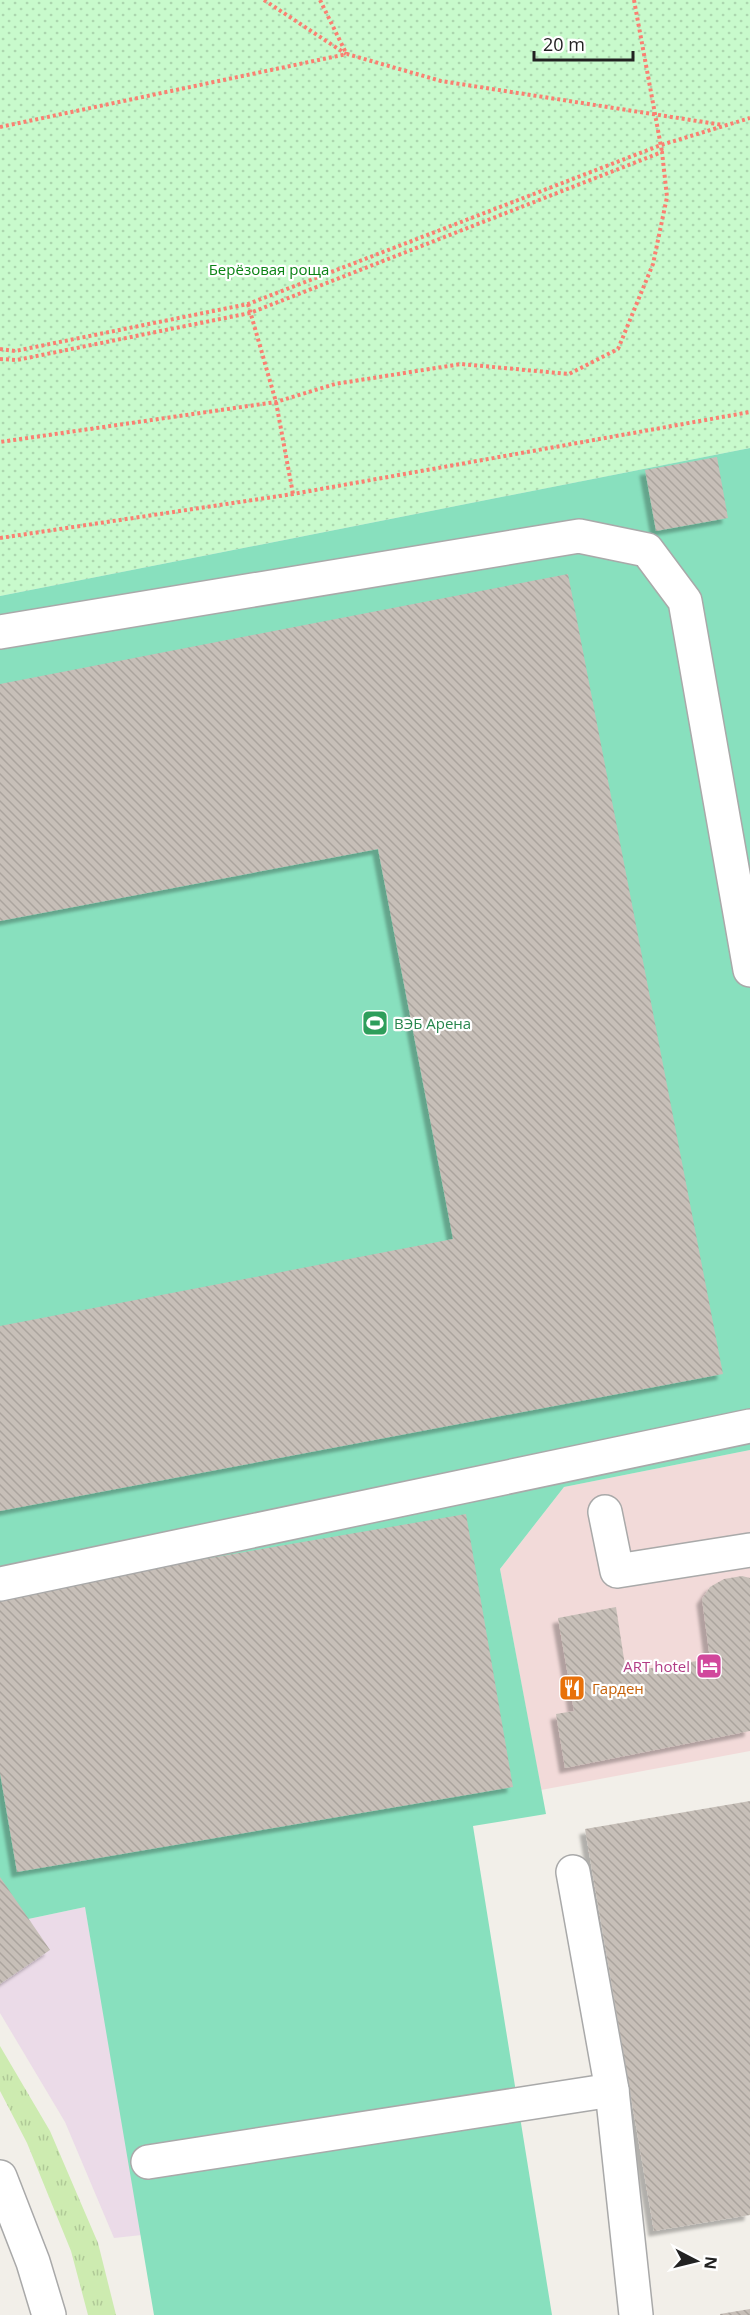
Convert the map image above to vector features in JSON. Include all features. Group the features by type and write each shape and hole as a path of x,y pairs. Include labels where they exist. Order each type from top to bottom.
{"street":[{"path":"0,632 579,536 647,550 685,601 750,970"},
{"path":"0,1584 750,1426"},
{"path":"605,1512 617,1571 750,1551"},
{"path":"573,1872 612,2090 636,2315"},
{"path":"148,2162 612,2090"},
{"path":"0,2177 33,2262 49,2315"}],"path":[{"path":"264,0 346,54 441,81 724,125"},
{"path":"320,0 346,54"},
{"path":"0,442 276,402 335,384 461,364 569,374 618,349 653,264 667,197 656,115 633,0"},
{"path":"0,127 346,54"},
{"path":"0,349 15,351 248,304 661,145 750,118"},
{"path":"0,359 17,360 250,313 662,152"},
{"path":"248,304 276,402 293,494"},
{"path":"0,538 293,494 750,412"}],"shaded area":[{"path":"750,1450 750,1751 541,1790 500,1569 564,1487"},
{"path":"85,1907 142,2235 114,2238 65,2122 0,2013 0,1925"}],"green space":[{"name":"Берёзовая роща","path":"0,0 750,0 750,448 0,596"},
{"name":"ВЭБ Арена","path":"750,448 750,1450 564,1487 500,1569 546,1814 473,1826 552,2315 154,2315 85,1907 0,1925 0,596"},
{"path":"0,2046 50,2131 98,2243 116,2315 88,2315 71,2251 27,2143 0,2091"}],"building":[{"path":"717,457 728,518 656,531 645,470"},
{"path":"568,574 723,1374 0,1511 0,1326 453,1239 378,849 0,921 0,684"},
{"path":"466,1514 513,1787 17,1872 0,1773 0,1594"},
{"name":"ART hotel","path":"742,1576 750,1578 750,1731 565,1768 556,1714 574,1711 558,1618 616,1607 626,1672 710,1659 702,1599 710,1587 724,1579"},
{"path":"750,1801 750,2215 654,2231 585,1829"},
{"path":"0,1877 50,1950 0,1984"},
{"path":"750,2309 750,2315 720,2315 720,2314"}],"place":[{"name":"ВЭБ Арена","path":"375,1023"},
{"name":"ART hotel","path":"709,1666"},
{"name":"Гарден","path":"572,1688"}]}
